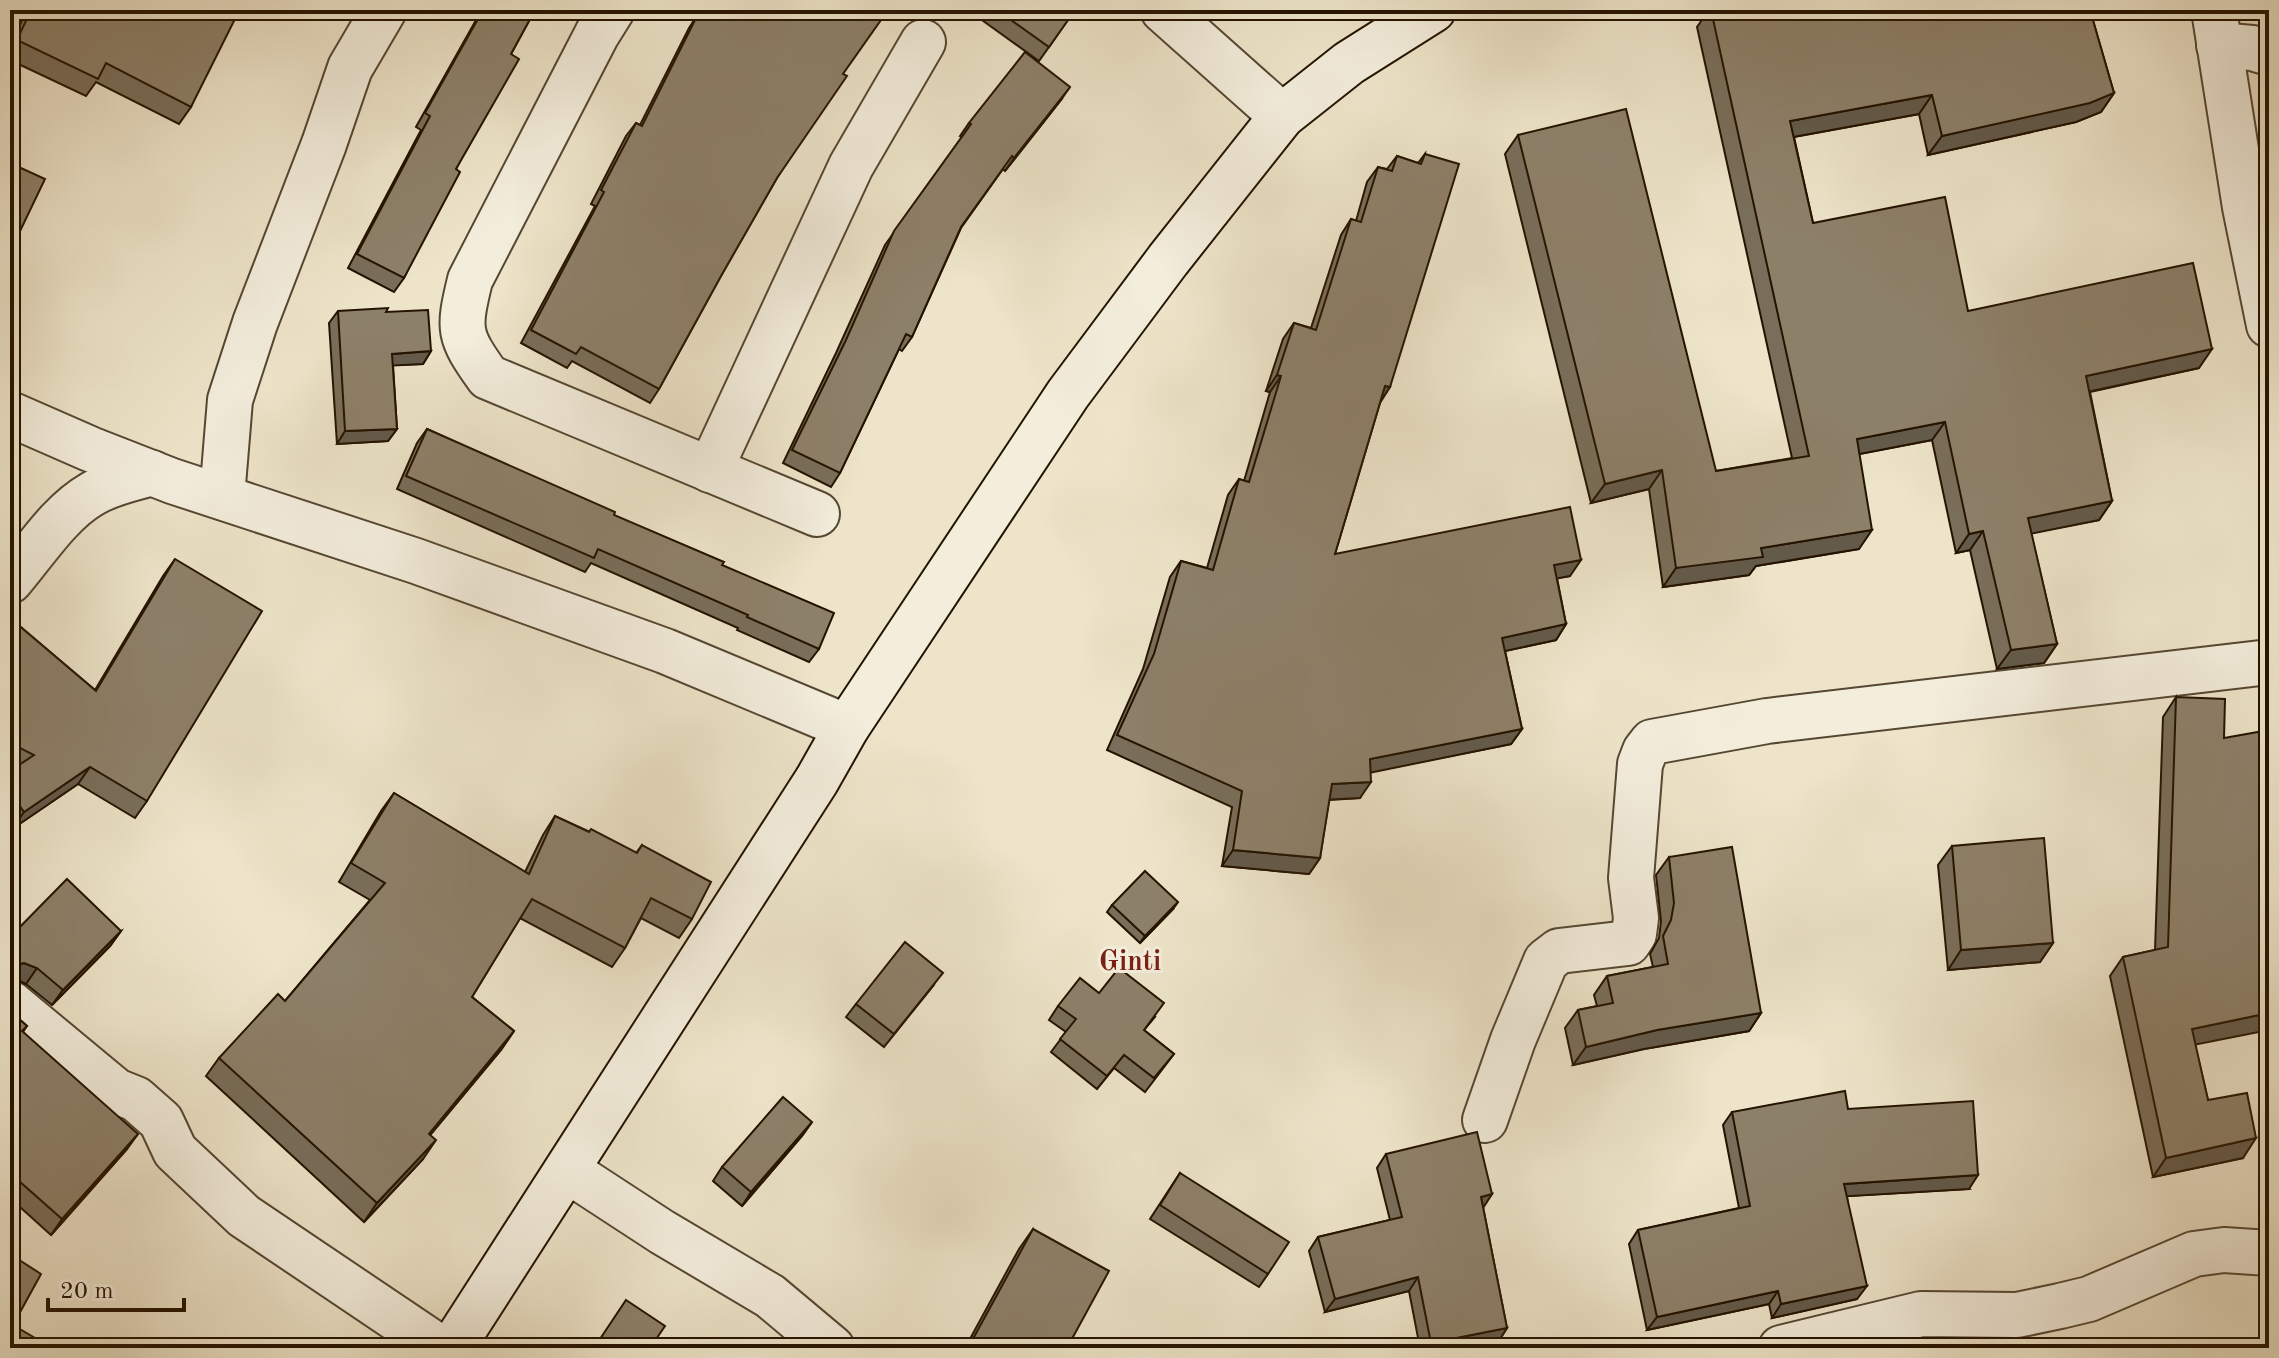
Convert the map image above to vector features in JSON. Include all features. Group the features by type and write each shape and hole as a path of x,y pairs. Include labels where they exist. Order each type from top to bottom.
{"street":[{"path":"222,497 230,400 255,323 350,68 384,10"},
{"path":"612,10 470,280 461,318 466,346 488,377 817,514"},
{"path":"1163,10 1282,116"},
{"path":"452,1348 817,780 847,727 1068,394 1168,260 1282,116 1349,63 1433,10"},
{"path":"2217,27 2252,48 2269,53"},
{"path":"2217,27 2245,207 2269,325"},
{"path":"710,470 851,166 923,42"},
{"path":"10,414 152,473 416,561 665,651 847,727"},
{"path":"10,581 68,512 92,494 152,473"},
{"path":"1485,1120 1513,1040 1546,961 1559,951 1628,943 1634,934 1636,918 1631,878 1633,834 1640,764 1652,742 1767,721 2269,662"},
{"path":"10,1003 116,1091 136,1099 161,1121 175,1151 244,1216 440,1348"},
{"path":"567,1170 662,1232 770,1296 832,1348"},
{"path":"1781,1348 1921,1314 2017,1315 2060,1306 2089,1299 2194,1254 2224,1250 2269,1253"}],"building":[{"path":"31,10 227,10 237,15 191,107 106,63 98,79 17,40"},
{"path":"483,10 535,10 511,54 519,59 456,169 460,172 404,278 357,254 430,116 425,113"},
{"path":"710,10 888,10 777,178 659,389 581,347 576,354 531,330 604,192 601,190 636,123 642,126 698,14 704,18"},
{"path":"997,10 1075,10 1049,47"},
{"path":"1711,10 2090,10 2114,93 2090,103 1942,136 1932,95 1790,121 1813,223 1945,197 1968,311 2193,263 2212,349 2086,376 2112,501 2028,518 2057,644 2011,650 1983,531 1969,534 1945,422 1857,439 1872,530 1761,548 1763,557 1676,568 1662,470 1605,484 1518,135 1626,109 1716,471 1809,456"},
{"path":"1025,52 1070,87 1014,158 1012,156 961,227 912,337 906,334 840,473 792,450 846,340 894,231 969,123"},
{"path":"1425,154 1459,164 1390,387 1385,386 1335,554 1570,507 1581,560 1554,565 1566,624 1502,638 1522,729 1370,759 1371,782 1332,784 1320,858 1233,850 1242,791 1117,735 1154,654 1181,561 1213,570 1239,479 1249,482 1294,323 1316,330 1351,219 1361,222 1378,167 1392,171 1397,156 1421,164"},
{"path":"10,163 45,179 10,252"},
{"path":"388,308 386,312 428,310 431,351 392,354 397,429 345,431 338,311"},
{"path":"427,429 724,562 722,565 834,613 819,649 598,549 594,558 406,476"},
{"path":"175,559 262,611 147,801 90,767 24,812 10,792 10,771 34,755 10,743 10,618 96,691"},
{"path":"2176,697 2225,699 2224,738 2269,730 2269,1013 2192,1029 2208,1100 2247,1093 2256,1138 2166,1158 2123,957 2168,947"},
{"path":"394,793 529,874 555,816 589,832 591,829 637,853 642,845 711,882 692,919 651,898 625,948 532,899 472,997 514,1031 429,1134 436,1140 377,1203 219,1058 278,994 285,1001 385,883 351,863"},
{"path":"2044,838 2053,943 1961,950 1952,846"},
{"path":"1732,847 1761,1013 1657,1030 1586,1047 1578,1010 1613,1003 1607,976 1668,964 1663,936 1671,920 1674,903 1669,857"},
{"path":"1145,871 1178,902 1145,936 1112,905"},
{"path":"67,879 121,931 63,990 37,968 24,963 10,966 10,937"},
{"path":"905,942 943,973 894,1034 856,1004"},
{"path":"1119,968 1164,1003 1144,1030 1174,1054 1154,1078 1124,1055 1107,1076 1060,1039 1076,1019 1058,1006 1080,978 1099,993"},
{"path":"10,1011 27,1026 22,1031 138,1134 62,1219 10,1173 10,1117 20,1105 10,1096"},
{"path":"1845,1091 1848,1109 1973,1101 1978,1175 1844,1184 1867,1286 1781,1304 1778,1291 1657,1317 1638,1230 1750,1206 1732,1112"},
{"path":"783,1097 812,1122 751,1192 722,1167"},
{"path":"1477,1132 1492,1194 1481,1197 1507,1328 1431,1343 1418,1277 1335,1299 1318,1237 1402,1217 1386,1154"},
{"path":"1180,1173 1289,1242 1268,1274 1160,1205"},
{"path":"1033,1229 1109,1271 1067,1348 968,1348"},
{"path":"10,1254 41,1274 13,1325 52,1348 10,1348"},
{"path":"626,1300 665,1326 650,1348 594,1348"}],"district":[{"name":"Ginti","path":"1130,963"}]}
